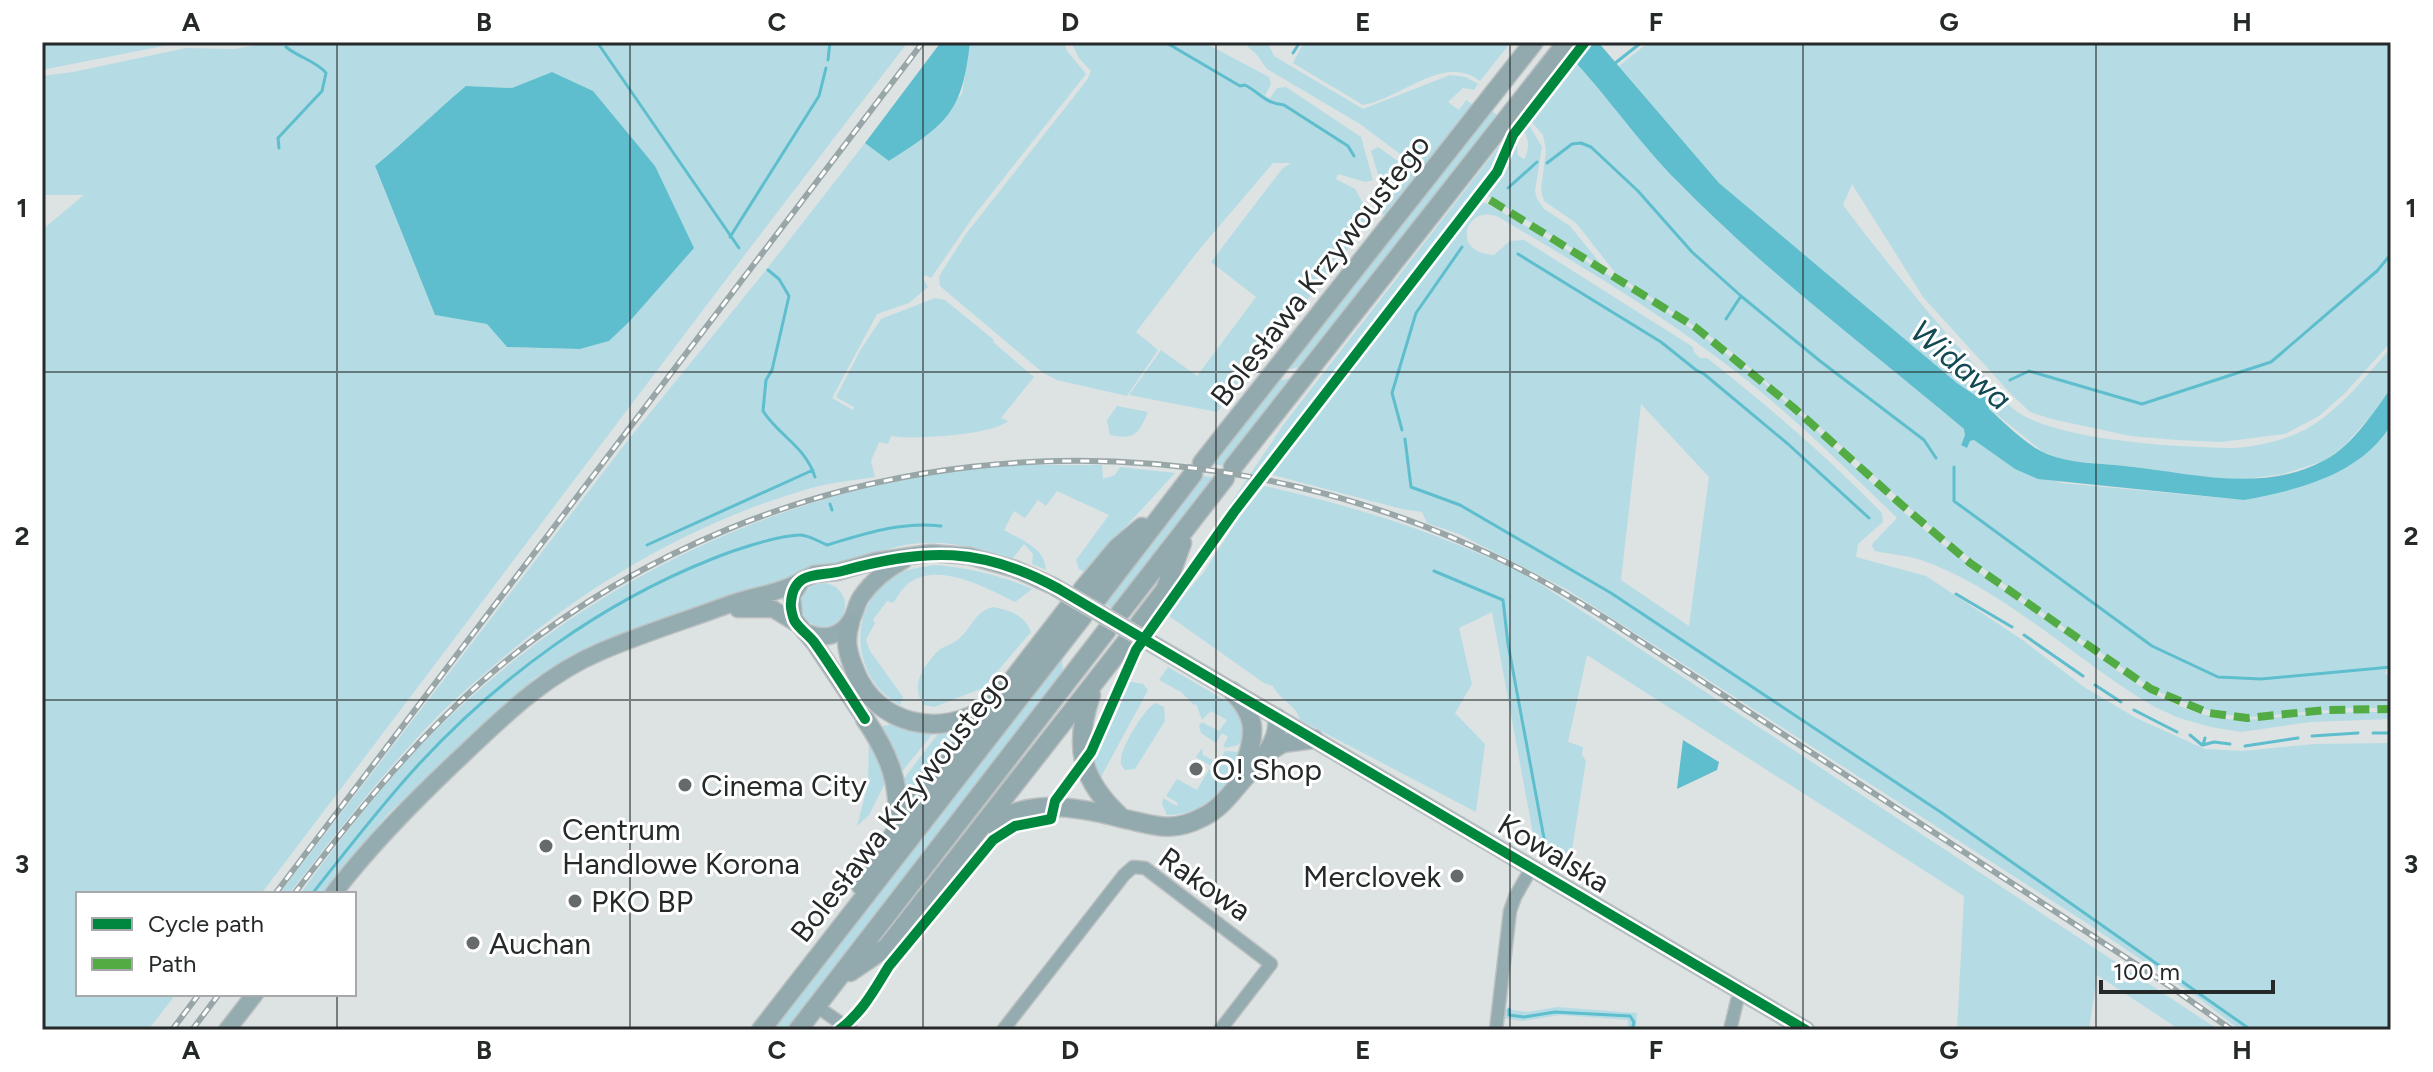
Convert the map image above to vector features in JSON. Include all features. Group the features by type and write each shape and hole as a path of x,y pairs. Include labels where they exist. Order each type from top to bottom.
{"main road":[{"name":"Bolesława Krzywoustego","path":"1089,594 1117,548 1166,507 1534,42"},
{"name":"Bolesława Krzywoustego","path":"1120,613 1567,42"},
{"path":"1139,624 1165,590 1188,527"},
{"name":"Bolesława Krzywoustego","path":"761,1030 1076,612 995,701"},
{"path":"852,616 847,647 856,676 871,697 891,714 918,723 944,723 974,716 995,701"},
{"name":"Bolesława Krzywoustego","path":"798,1030 1107,630"},
{"path":"835,982 887,947 1126,642"},
{"path":"1094,685 1081,731 1082,757 1091,782 1122,818"},
{"path":"1232,691 1248,711 1254,740 1238,784"},
{"path":"840,928 861,886 897,829 995,701"},
{"path":"979,832 1005,815 1037,807 1122,818 1151,827 1185,825 1216,809 1266,753 1277,733 1277,718"},
{"path":"865,719 885,749 894,771 898,789 897,829"},
{"path":"1266,753 1283,743 1314,739"}],"street":[{"name":"Kowalska","path":"828,573 917,555 960,555 1015,569 1059,589 1806,1030"},
{"path":"713,612 749,607 770,608 785,614 802,628 828,637 840,632 852,616 860,597 879,577 898,563 917,555"},
{"path":"335,892 369,847 405,809 522,699 574,664 603,650 815,574 838,576 850,587 854,598 852,616"},
{"path":"802,580 794,590 791,602 802,628 865,719"},
{"name":"Rakowa","path":"1003,1030 1133,867 1145,868 1271,964 1220,1030"},
{"path":"1496,1030 1510,911 1532,867"},
{"path":"1730,1030 1742,992"},
{"path":"227,1030 253,996"},
{"path":"816,1006 851,1030"}],"shaded area":[{"path":"42,42 183,42 42,70"},
{"path":"272,42 908,42 263,892 76,892 76,996 174,996 148,1030 42,1030 42,230 84,195 42,195 42,76 186,48 234,49","holes":["552,72 592,91 655,166 629,322 609,341 580,349 507,347 487,324 435,315 375,167 467,86 512,88"]},
{"path":"970,42 1064,42 1067,51 1086,74 973,217 931,278 926,275 923,278 928,287 909,303 877,314 832,398 853,410 854,407 836,397 881,319 935,298 945,300 1034,377 1001,418 1008,421 970,433 933,437 891,436 888,444 879,442 871,461 875,477 815,487 729,517 688,535 609,579 534,632 448,706 376,785 291,892 281,892 632,435 865,143 890,161 962,94"},
{"path":"1071,42 1203,42 1269,77 1271,84 1265,96 1270,98 1277,88 1286,87 1361,137 1373,180 1365,182 1338,174 1336,179 1355,189 1372,219 1217,412 1129,395 1161,350 1197,376 1256,297 1211,262 1282,169 1291,163 1273,163 1198,251 1136,332 1158,350 1127,396 1057,380 1042,372 940,286 939,277 966,234 1087,80 1091,71 1079,58"},
{"path":"1243,42 1268,43 1274,56 1363,109 1450,75 1466,77 1478,84 1474,90 1463,88 1448,102 1459,110 1466,100 1473,105 1384,215 1379,213 1371,200 1373,190 1381,185 1371,151 1378,147 1412,171 1416,166 1360,124 1267,69"},
{"path":"1304,42 1511,42 1480,81 1466,74 1451,72 1422,80 1363,105 1293,63"},
{"path":"1649,42 2391,42 2391,342 2345,393 2319,416 2285,434 2221,442 2130,436 2030,412 1923,297 1852,184 1843,205 2003,399 2013,409 2038,423 2120,441 2245,447 2281,439 2312,425 2349,395 2391,348 2391,388 2342,448 2324,461 2283,474 2231,481 2067,461 2043,452 1989,408 1991,389 1979,398 1957,383 1719,183 1619,66"},
{"path":"1576,62 1677,182 1729,232 1964,429 1961,444 1974,440 2015,469 2062,483 2244,500 2357,461 2391,425 2391,657 2385,674 2391,675 2391,708 2349,708 2250,717 2200,708 2161,693 2143,682 2029,603 1942,537 1723,345 1617,275 1576,223 1544,201 1541,190 1546,150 1543,135 1530,120"},
{"path":"1492,111 1498,116 1303,366 1286,370 1400,223"},
{"path":"1528,123 1542,147 1535,191 1537,199 1544,209 1570,226 1604,268 1488,196 1487,190 1499,174 1516,138 1518,155 1524,159 1528,144 1523,130"},
{"path":"1504,140 1506,142 1494,171 1259,472 1162,610 1160,608 1284,424"},
{"path":"1486,203 1630,288 1699,334 1766,385 1940,542 2140,686 2171,702 2217,718 2391,712 2391,719 2310,722 2241,732 2179,718 2155,707 1980,588 1918,559 1875,551 1873,543 1897,518 1786,414 1689,337 1500,218 1479,216 1467,229 1471,246 1494,255 1510,241 1524,240 1693,347 1700,358 1707,358 1797,432 1882,513 1883,522 1858,544 1856,557 1926,576 2024,641 2084,687 2136,718 2205,749 2242,751 2314,744 2391,743 2391,1030 2240,1030 2200,999 2082,920 1568,590 1459,534 1427,523 1422,512 1269,474 1475,205","holes":["1641,404 1709,477 1689,626 1621,580"]},
{"path":"1294,377 1227,466 1213,464 1278,381"},
{"path":"1117,406 1148,412 1135,434 1125,437 1110,435 1107,420"},
{"path":"1023,465 1102,465 1103,479 1115,475 1120,467 1175,473 1084,572 1079,569 1076,560 1109,515 1057,491 1046,506 1038,500 1025,518 1014,511 1004,530 1037,550 1046,570 1032,564 1033,554 1024,544 1012,559 955,544 911,544 809,569 790,580 656,622 595,645 535,678 388,814 324,892 302,892 364,810 435,731 489,681 547,636 608,595 672,560 739,529 808,504 879,485 951,471"},
{"path":"1204,476 1217,478 1115,610 1103,603"},
{"path":"1260,485 1419,530 1481,554 1531,579 2219,1030 2180,1030 2097,975 2089,1030 1957,1030 1964,896 1587,655 1568,742 1583,747 1582,755 1586,761 1568,875 1536,850 1492,612 1459,628 1472,684 1455,713 1485,744 1476,812 1300,720 1273,686 1264,683 1169,616 1204,572"},
{"path":"935,565 985,573 1032,589 1015,602 962,579 934,575 909,583 893,603 887,601 873,620 875,623 866,640 870,651 903,697 900,705 883,693 863,659 860,640 863,620 870,602 882,586 903,572"},
{"path":"823,583 839,589 845,605 839,621 823,627 807,621 801,605 807,589"},
{"path":"993,607 1021,617 1031,632 983,688 934,707 924,705 918,683 928,662 939,650 961,637 981,613"},
{"path":"1062,654 1063,676 789,1030 768,1030"},
{"path":"1168,667 1231,704 1243,723 1244,738 1238,745 1226,748 1223,746 1228,737 1222,733 1216,743 1201,733 1199,726 1202,722 1219,731 1227,720 1211,711 1202,720 1196,704 1159,680"},
{"path":"1127,681 1143,684 1148,690 1101,777 1090,764 1123,684"},
{"path":"1156,703 1164,707 1165,721 1135,769 1125,770 1121,761 1125,745 1140,719"},
{"path":"897,723 934,732 900,774 879,727"},
{"path":"967,725 906,806 902,781 940,731"},
{"path":"869,734 888,777 869,815 857,826 868,784"},
{"path":"1202,748 1203,755 1223,766 1225,751 1241,752 1223,787 1205,804 1181,814 1167,815 1163,798 1177,806 1178,803 1166,796 1177,779 1197,790 1211,766 1196,757"},
{"path":"1557,1007 1637,1013 1636,1030 1628,1030 1628,1020 1560,1015 1522,1021 1503,1018 1505,1009 1528,1012"}],"water":[{"path":"941,42 970,42 967,66 956,101 938,125 889,161 865,143"},
{"path":"1556,42 1598,42 1719,183 1957,383 1979,398 1990,389 1996,397 1988,404 1989,409 2024,440 2047,454 2086,463 2252,479 2301,470 2335,454 2362,428 2391,388 2391,425 2363,456 2326,478 2244,500 2038,479 2015,469 1974,440 1967,448 1961,445 1964,429 1782,279 1712,216 1648,149"},
{"path":"552,72 593,91 655,166 694,248 609,341 580,349 507,347 487,324 435,315 375,166 466,86 512,88"},
{"path":"1683,740 1719,762 1717,770 1677,789"}],"waterway":[{"path":"597,42 739,248"},
{"path":"828,60 830,42"},
{"path":"1165,42 1240,86 1245,85 1267,100 1284,105 1348,146 1354,156"},
{"path":"1293,53 1300,42"},
{"path":"1614,64 1642,42"},
{"path":"279,148 278,138 322,91 326,73 286,47"},
{"path":"730,237 819,96 826,68"},
{"path":"1547,163 1572,144 1591,147 1638,191 1692,252 1820,361 1924,440 1936,458"},
{"path":"1508,188 1537,162"},
{"path":"1402,430 1392,393 1416,313 1462,247"},
{"path":"1518,254 1661,342 1704,374 1788,444 1869,518"},
{"name":"Widawa","path":"2010,380 2029,371 2142,404 2271,362 2377,271 2391,254"},
{"path":"768,270 779,279 789,296 772,370 766,380 763,411 799,449 815,477"},
{"path":"1726,319 1741,296"},
{"path":"1405,439 1411,487 1460,505 1611,593 1942,813 2251,1030"},
{"path":"1954,467 1954,501 2152,646 2218,677 2261,679 2391,667"},
{"path":"647,545 813,470"},
{"path":"830,504 832,510"},
{"path":"314,892 392,795 451,731 555,645 631,597 712,559 779,538 802,535 827,545 898,527 941,526"},
{"path":"1434,571 1503,600 1508,644 1546,849"},
{"path":"1956,594 2012,627"},
{"path":"2024,635 2083,676"},
{"path":"2095,685 2121,702"},
{"path":"2134,710 2177,732"},
{"path":"2312,736 2358,733"},
{"path":"2373,733 2391,733"},
{"path":"2190,735 2202,745"},
{"path":"2203,745 2205,738"},
{"path":"2245,746 2298,738"},
{"path":"2203,745 2214,742 2230,744"},
{"path":"1509,1009 1509,1015 1524,1017 1555,1012 1630,1016 1634,1022 1632,1030"}],"railway":[{"path":"277,892 923,42"},
{"path":"296,892 368,801 447,714 506,661 614,586 729,529 850,489 974,466 1101,461 1229,473 1354,502 1510,564 1608,620 2171,987 2232,1030"},
{"path":"172,1030 198,996"},
{"path":"192,1030 218,996"}],"marked path":[{"path":"1490,200 1695,327 1794,408 1970,563 2151,689 2209,713 2247,718 2326,710 2391,709"}],"cycle path":[{"path":"839,1030 861,1008 889,966 993,840 1015,826 1051,819 1055,801 1091,752 1136,650 1234,512 1497,172 1513,135 1585,42"},
{"path":"865,719 814,642 794,620 791,604 797,584 809,576 927,555 978,558 1004,565 1059,589 1806,1030"}],"place":[{"name":"O! Shop","path":"1196,769"},
{"name":"Cinema City","path":"685,785"},
{"name":"Centrum Handlowe Korona","path":"546,846"},
{"name":"Merclovek","path":"1457,876"},
{"name":"PKO BP","path":"575,901"},
{"name":"Auchan","path":"473,943"}]}
